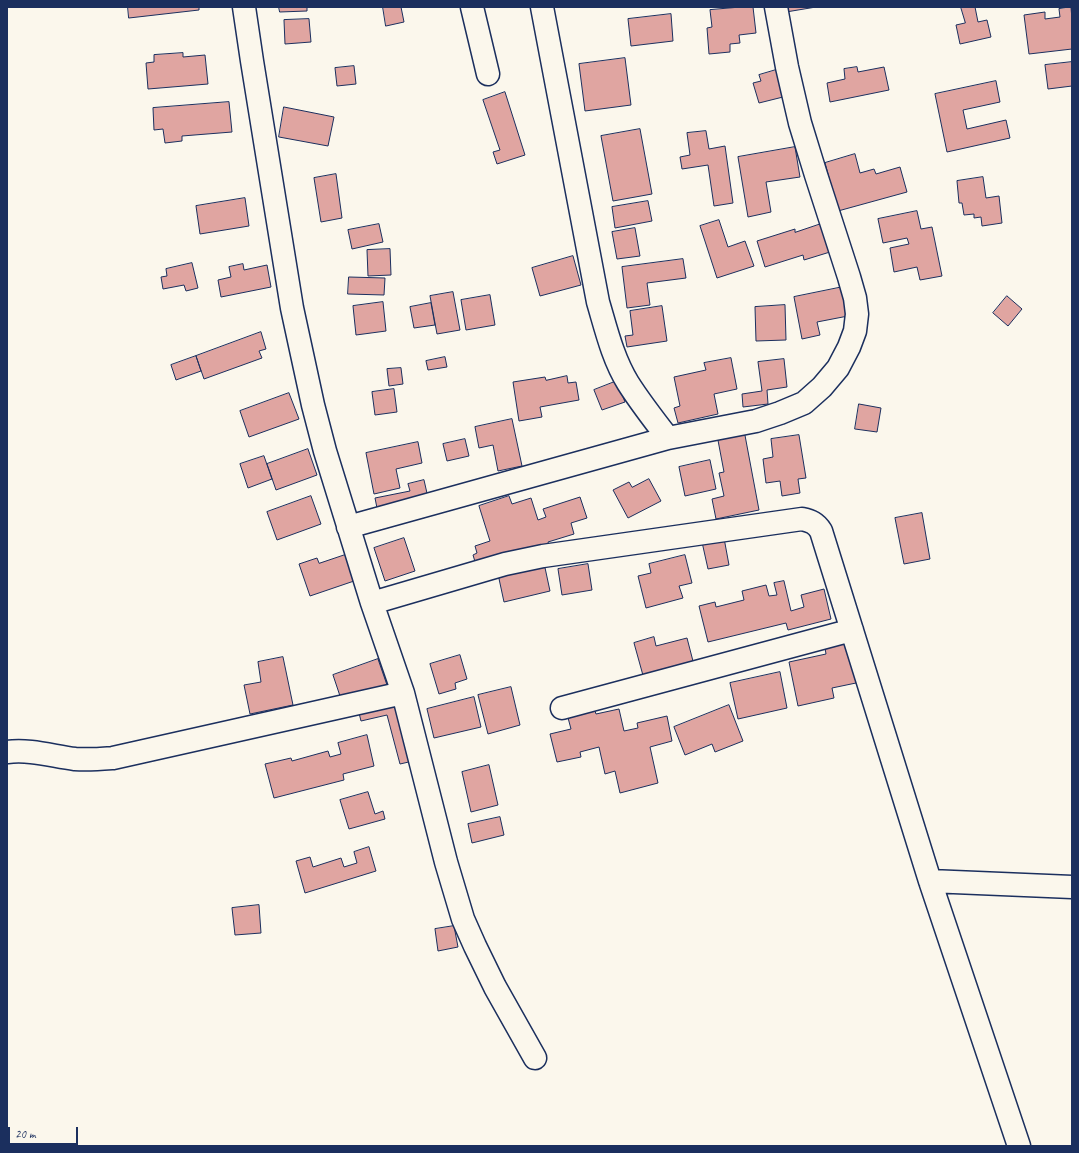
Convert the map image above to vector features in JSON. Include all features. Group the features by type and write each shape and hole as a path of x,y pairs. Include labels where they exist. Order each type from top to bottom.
{"street":[{"path":"244,7 292,308 312,405 372,603 403,693 446,862 463,920 495,987 535,1058"},
{"path":"472,7 488,74"},
{"path":"542,7 598,302 607,334 627,382 668,438"},
{"path":"348,527 668,438 756,421 804,403 822,387 838,368 849,347 855,331 857,314 855,298 800,123 787,67 776,7"},
{"path":"372,603 505,564 544,556 802,519 817,525 821,531 930,881 1019,1146"},
{"path":"562,708 852,630"},
{"path":"7,752 32,752 76,759 93,760 113,758 403,693"},
{"path":"930,881 1072,887"}],"building":[{"path":"128,7 199,7 199,10 129,18"},
{"path":"279,7 307,7 307,11 280,12"},
{"path":"383,7 401,7 404,22 386,26"},
{"path":"753,7 756,33 739,35 740,43 730,44 730,52 709,54 707,28 712,27 710,10"},
{"path":"785,7 816,7 786,12"},
{"path":"961,7 975,7 978,22 987,20 991,37 960,44 956,25 965,23"},
{"path":"1071,7 1072,49 1029,54 1024,15 1045,12 1045,19 1060,17 1059,9"},
{"path":"671,14 673,41 631,46 628,19"},
{"path":"309,19 311,42 285,44 284,20"},
{"path":"183,53 183,57 205,55 208,84 148,89 146,63 154,62 154,55"},
{"path":"625,58 631,105 585,111 579,64"},
{"path":"1072,62 1072,86 1048,89 1045,65"},
{"path":"354,66 356,84 337,86 335,68"},
{"path":"857,67 858,72 884,67 889,90 830,102 827,83 845,79 844,69"},
{"path":"776,70 783,97 759,103 753,83 761,81 759,75"},
{"path":"996,81 1000,102 963,110 967,129 1006,120 1010,138 947,152 935,94"},
{"path":"505,92 525,155 497,164 493,152 500,150 483,100"},
{"path":"229,102 232,132 182,136 182,141 165,143 163,129 154,130 153,108"},
{"path":"284,107 334,117 328,146 279,137"},
{"path":"640,129 652,194 613,201 601,136"},
{"path":"706,131 709,149 725,146 733,203 714,206 708,165 682,169 680,157 690,155 687,133"},
{"path":"795,147 800,177 766,182 771,212 748,217 738,157"},
{"path":"855,154 860,173 874,169 876,174 900,167 907,192 838,211 825,163"},
{"path":"336,174 342,218 321,222 314,178"},
{"path":"983,177 986,198 999,196 1002,223 982,226 981,217 974,218 974,214 964,215 962,203 959,203 957,181"},
{"path":"245,198 249,226 200,234 196,206"},
{"path":"648,201 652,221 615,228 612,207"},
{"path":"917,211 921,229 932,227 942,276 920,280 917,267 894,272 890,248 909,244 907,238 883,243 878,219"},
{"path":"719,220 728,247 745,241 754,266 717,278 700,226"},
{"path":"379,224 383,242 352,249 348,230"},
{"path":"821,224 830,252 804,260 803,255 765,267 757,241 795,229 795,232"},
{"path":"635,228 640,256 617,259 612,232"},
{"path":"390,249 391,275 368,276 367,250"},
{"path":"573,256 581,285 540,296 532,268"},
{"path":"683,259 686,278 647,283 650,305 627,308 622,267"},
{"path":"192,263 198,288 186,291 184,285 163,289 161,277 167,276 166,269"},
{"path":"243,264 244,270 267,265 271,287 221,297 218,280 231,277 229,267"},
{"path":"349,277 385,278 384,295 348,294"},
{"path":"843,287 848,316 817,322 820,335 802,339 794,297"},
{"path":"453,292 460,330 437,334 430,296"},
{"path":"490,295 495,325 466,330 461,300"},
{"path":"1007,296 1022,309 1008,326 993,313"},
{"path":"383,302 386,331 356,335 353,306"},
{"path":"431,303 435,325 414,328 410,307"},
{"path":"785,305 786,340 756,341 755,307"},
{"path":"662,306 667,341 627,347 625,336 633,335 630,311"},
{"path":"261,332 266,349 259,351 262,358 204,379 196,356"},
{"path":"196,356 201,371 176,380 171,365"},
{"path":"445,357 447,367 428,370 426,361"},
{"path":"731,358 737,389 714,394 718,414 678,423 674,408 680,406 674,377 706,370 704,363"},
{"path":"784,359 787,387 767,390 768,404 743,407 742,394 762,391 758,362"},
{"path":"401,368 403,384 389,386 387,369"},
{"path":"567,376 568,383 576,382 579,400 540,407 542,417 519,421 513,382 545,377 546,380"},
{"path":"617,381 625,402 602,410 594,390"},
{"path":"394,389 397,412 375,415 372,392"},
{"path":"289,393 299,419 249,437 240,411"},
{"path":"859,404 881,408 877,432 855,429"},
{"path":"512,419 522,466 498,471 493,445 479,448 475,427"},
{"path":"744,430 759,510 716,519 712,499 724,496 719,473 724,472 717,435"},
{"path":"799,435 806,478 798,479 800,493 782,496 780,481 766,483 763,459 773,457 771,439"},
{"path":"465,439 469,456 447,461 443,444"},
{"path":"418,442 422,463 396,469 400,488 374,494 366,453"},
{"path":"308,449 317,475 276,490 267,464"},
{"path":"264,456 272,479 248,488 240,464"},
{"path":"710,460 716,489 685,496 679,467"},
{"path":"649,479 661,501 628,518 613,490 629,482 632,487"},
{"path":"424,480 429,502 378,513 375,498 410,491 408,484"},
{"path":"311,496 321,524 277,540 267,512"},
{"path":"509,496 512,504 531,498 538,520 546,517 543,509 580,497 587,518 571,523 574,534 548,542 550,549 476,565 473,555 477,553 475,546 490,541 479,506"},
{"path":"922,513 930,559 904,564 895,518"},
{"path":"404,538 415,571 385,581 374,548"},
{"path":"724,538 729,565 708,569 702,542"},
{"path":"348,554 357,580 310,596 299,564 317,558 319,563"},
{"path":"685,555 692,583 679,586 683,598 646,608 638,576 651,573 649,564"},
{"path":"544,563 550,591 504,602 498,574"},
{"path":"588,564 592,590 562,595 558,569"},
{"path":"784,581 791,611 804,607 801,595 824,589 831,619 788,630 786,623 708,642 699,606 715,602 716,607 744,600 742,591 766,585 769,596 777,595 774,583"},
{"path":"654,637 656,646 687,638 694,665 644,679 634,643"},
{"path":"848,643 856,683 832,688 834,698 798,706 789,662 826,654 825,648"},
{"path":"460,655 467,679 455,683 456,689 439,694 430,664"},
{"path":"283,657 293,705 250,714 244,685 261,682 258,662"},
{"path":"378,659 387,685 342,702 333,675"},
{"path":"780,672 787,708 738,719 730,683"},
{"path":"511,687 520,725 488,734 478,695"},
{"path":"474,697 481,727 434,738 427,709"},
{"path":"398,699 413,761 400,764 387,715 361,721 358,709"},
{"path":"729,705 743,741 715,752 712,744 685,755 674,727"},
{"path":"594,708 596,714 619,709 624,731 638,728 637,723 667,716 672,741 650,747 658,783 620,793 615,771 605,774 599,747 580,752 581,757 557,762 550,734 571,729 567,714"},
{"path":"367,735 374,766 343,774 344,780 274,798 265,764 291,758 292,761 328,751 330,757 341,754 338,743"},
{"path":"489,765 498,805 471,812 462,772"},
{"path":"368,792 375,814 383,811 385,819 349,829 340,800"},
{"path":"500,817 504,835 472,843 468,824"},
{"path":"369,847 376,871 305,893 296,861 310,857 313,867 341,858 344,867 357,863 354,852"},
{"path":"259,905 261,933 235,935 232,908"},
{"path":"454,926 458,947 438,951 435,929"}]}
